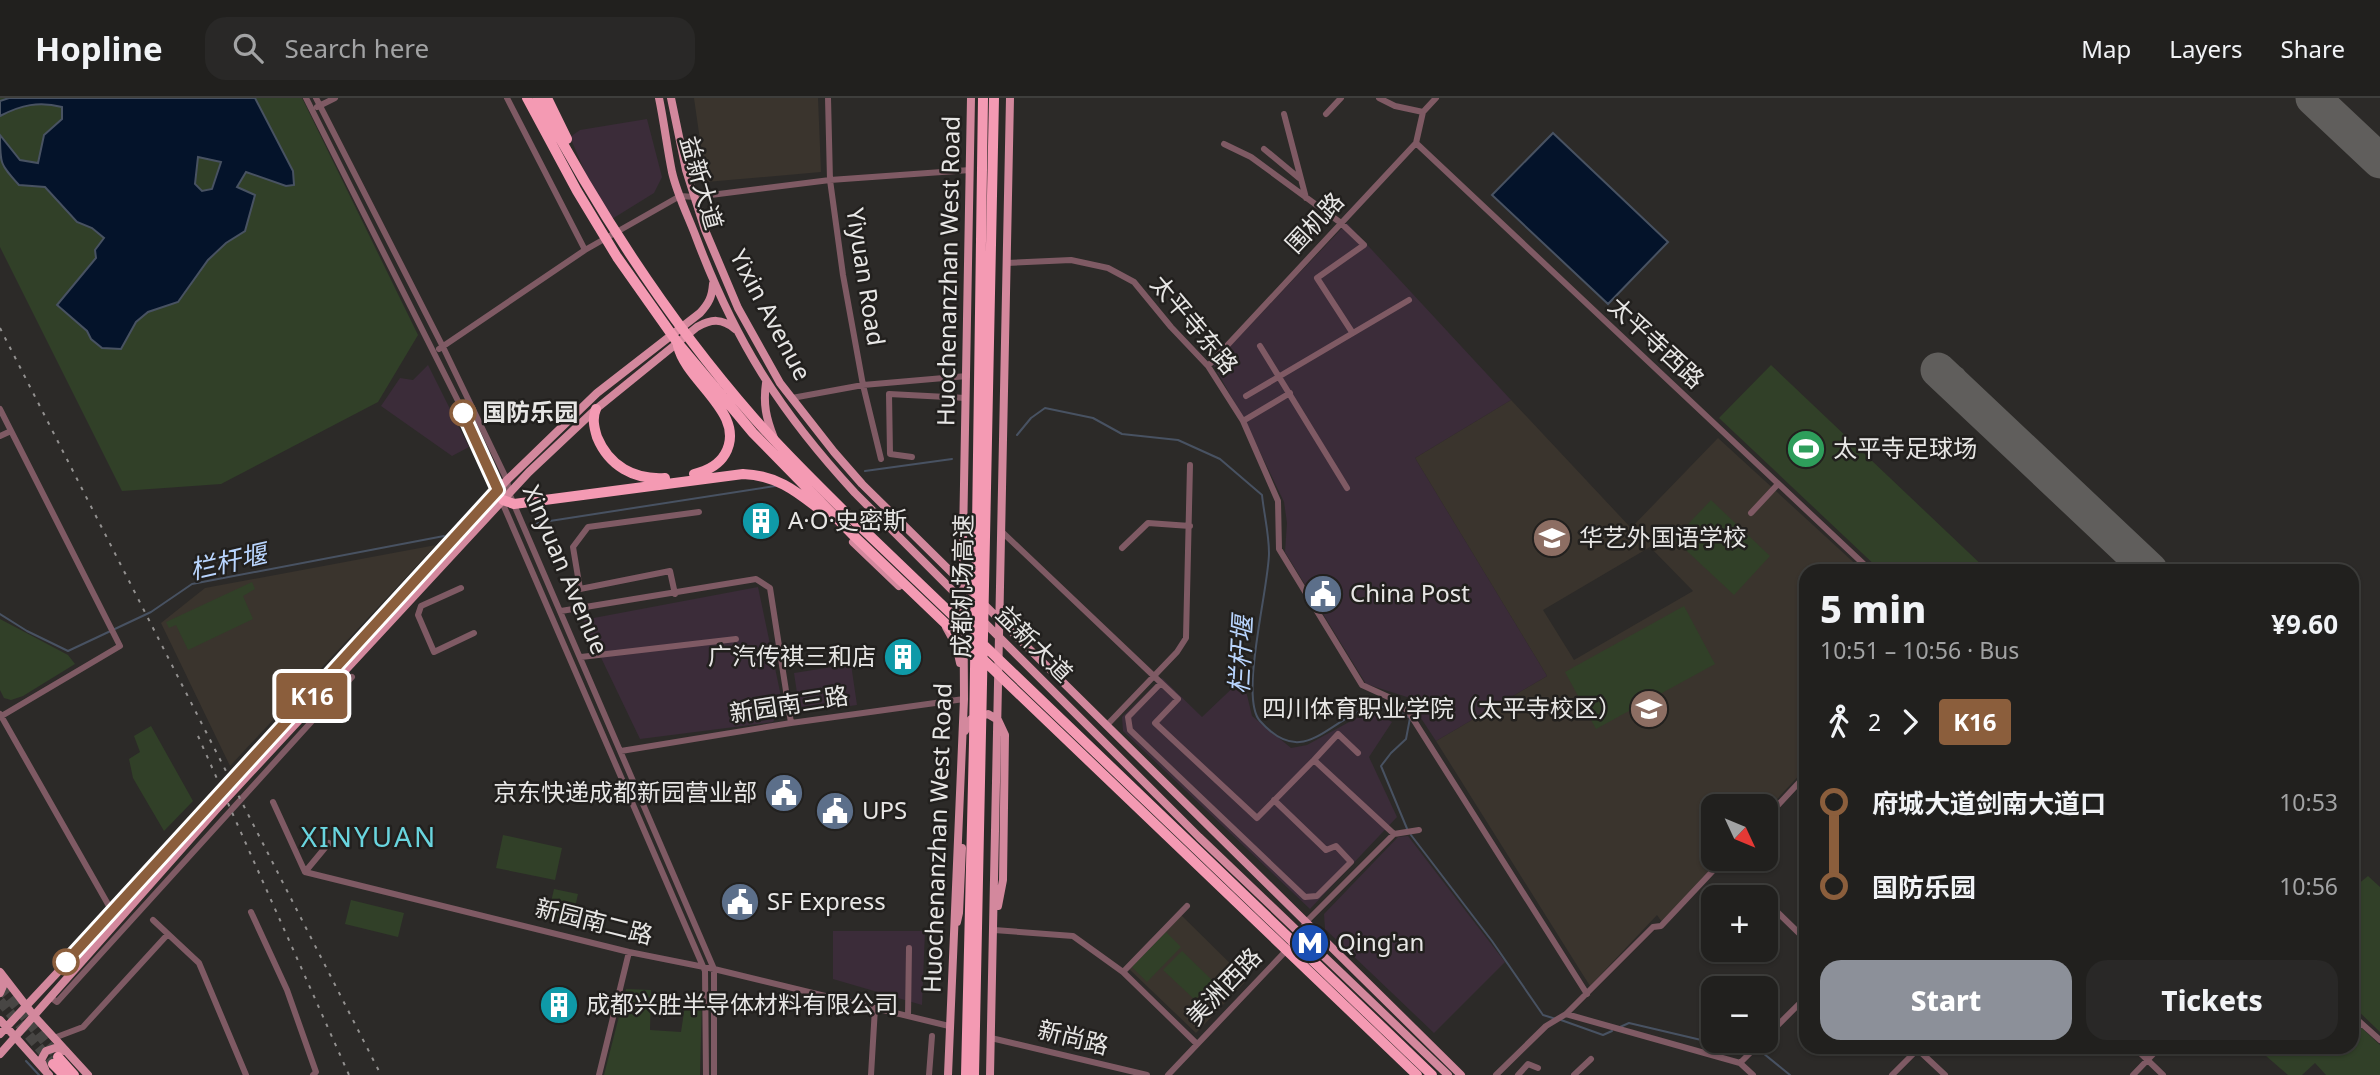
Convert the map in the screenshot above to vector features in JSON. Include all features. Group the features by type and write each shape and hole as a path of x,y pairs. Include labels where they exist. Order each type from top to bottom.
{"highway":[{"path":"527,98 599,229 677,342 752,433 854,536 1417,1075"},
{"path":"538,98 571,160 624,248 660,300 756,420 843,510 1432,1075"},
{"path":"547,98 569,144 571,160"},
{"name":"成都机场高速","path":"970,1075 976,1014 983,98"},
{"name":"成都机场高速","path":"970,1075 994,98"},
{"path":"506,497 705,475 725,455 730,439 730,427 724,413 681,358 677,342"},
{"path":"596,409 594,425 602,447 622,470 638,476 656,478 743,474 762,476 794,490 854,536"},
{"path":"59,1057 64,1075"},
{"path":"59,1057 74,1075"}],"main road":[{"name":"益新大道","path":"659,98 673,174 713,281 736,330 766,383 803,434 855,494 1199,837 1448,1075"},
{"name":"Yixin Avenue","path":"671,98 685,170 705,230 738,308 780,383 812,424"},
{"name":"Huochenanzhan West Road","path":"948,1075 964,699 963,540 971,98"},
{"path":"990,1075 1010,98"},
{"path":"0,1054 215,811 506,497 507,480 597,393 700,313 712,295 713,281"},
{"path":"48,1074 2,1027 506,497 596,409 697,327 716,320 725,322 736,330"},
{"path":"766,383 765,415 781,458 807,495 877,566 949,630 956,645 964,677"},
{"name":"益新大道","path":"812,424 862,484 1461,1075"},
{"path":"953,939 959,913 965,734 968,722 975,716 988,714 998,720 1004,730 1003,880 994,930"},
{"path":"0,974 54,1038 59,1057"},
{"path":"0,974 4,986 0,993"},
{"path":"48,1074 41,1060 46,1051 55,1048 59,1057 88,1075"}],"street":[{"name":"Xinyuan Avenue","path":"306,98 435,352 561,611 714,969 715,1075"},
{"name":"Xinyuan Avenue","path":"316,98 443,347 507,480"},
{"path":"312,110 335,98"},
{"path":"507,98 585,250"},
{"name":"Yiyuan Road","path":"828,98 830,180 863,385 881,459"},
{"path":"1326,114 1341,98"},
{"path":"1379,98 1395,106 1423,112"},
{"path":"1416,143 1423,112 1436,98"},
{"path":"1284,114 1306,198"},
{"name":"围机路","path":"1208,366 1416,143"},
{"name":"太平寺西路","path":"1416,143 1864,564"},
{"path":"1224,144 1251,157 1341,223 1364,245 1317,278 1352,332"},
{"path":"1264,149 1301,180"},
{"path":"435,352 585,250 680,196 695,197 830,180 970,170"},
{"name":"太平寺东路","path":"1007,263 1071,260 1108,268 1133,282 1208,366 1243,421 1278,501 1279,549 1362,685 1395,700 1408,711 1587,993"},
{"path":"1246,396 1409,300"},
{"path":"1260,346 1347,488"},
{"path":"792,398 863,385 967,376"},
{"path":"890,382 890,454 912,457"},
{"path":"1243,421 1290,393"},
{"path":"889,394 966,398"},
{"path":"0,409 3,422 11,431 120,646 0,716 113,913"},
{"path":"0,436 11,431"},
{"path":"1107,725 1177,652 1186,638 1190,465"},
{"path":"1751,513 1778,484"},
{"name":"Xinyuan Avenue","path":"506,497 705,971 706,1075"},
{"path":"675,594 670,571 580,589 573,547 588,527 699,512"},
{"path":"1122,548 1148,523 1190,526"},
{"path":"1001,531 1178,699 1155,723 1257,818 1338,734 1358,753"},
{"path":"561,611 756,579 770,588 791,723"},
{"path":"461,588 421,606 418,615 434,652 474,633"},
{"path":"581,657 736,639"},
{"path":"50,997 57,1002 352,677"},
{"path":"1161,684 1128,717 1130,730 1305,897 1317,896 1351,862 1336,846 1326,850 1274,800"},
{"name":"新园南三路","path":"621,751 791,723 964,699"},
{"path":"1314,760 1394,834"},
{"path":"1778,805 1799,783"},
{"path":"273,802 305,872 329,843"},
{"path":"1305,923 1394,834 1419,830"},
{"name":"新园南二路","path":"305,872 629,952 714,969 949,1026"},
{"path":"1496,1075 1546,1026 1564,1016 1653,927 1661,926 1712,872"},
{"path":"1123,972 1187,906"},
{"path":"251,912 287,990 316,1072 313,1075"},
{"path":"1778,913 1799,933"},
{"path":"153,920 199,963 246,1075"},
{"name":"美洲西路","path":"1168,1075 1300,936 1305,923"},
{"path":"994,930 1073,936 1123,972 1197,1044"},
{"path":"54,1038 83,1027 168,934"},
{"path":"908,1016 909,948"},
{"path":"599,1075 629,952"},
{"path":"1778,1025 1799,1004"},
{"path":"871,1075 874,1008"},
{"path":"1564,1016 1740,1063 1752,1075"},
{"path":"2361,1023 2380,1040"},
{"path":"929,1075 932,1036"},
{"name":"新尚路","path":"991,1038 1147,1075"},
{"path":"1740,1063 1750,1053"},
{"path":"1892,1075 1912,1054"},
{"path":"1924,1054 1945,1075"},
{"path":"2141,1054 2163,1075"},
{"path":"2133,1075 2153,1054"},
{"path":"1574,1075 1591,1059"},
{"path":"1518,1075 1528,1064 1538,1068"}],"shaded area":[{"path":"694,98 818,98 821,172 706,182"},
{"path":"647,119 662,177 654,193 612,219 588,179 570,137 580,130"},
{"path":"1347,223 1511,400 1415,458 1547,676 1436,741 1407,697 1366,684 1285,552 1287,523 1284,502 1247,425 1213,364"},
{"path":"428,365 469,447 452,456 381,406 400,378 413,380"},
{"name":"四川体育职业学院（太平寺校区）","path":"1511,400 1631,528 1718,438 1855,564 1799,564 1799,776 1778,798 1778,794 1701,794 1701,872 1708,872 1662,922 1657,915 1590,986 1436,741 1547,676 1415,458","holes":["1650,547 1693,591 1574,660 1543,610"]},
{"path":"436,545 230,766 161,623 205,588"},
{"path":"758,587 783,706 773,722 640,739 583,620"},
{"path":"851,664 857,705 800,713 794,673"},
{"path":"1162,678 1202,717 1243,678 1252,716 1291,748 1307,745 1362,715 1376,712 1392,722 1369,757 1397,817 1310,909 1123,731 1122,717"},
{"path":"1408,836 1505,962 1434,1033 1325,929 1324,914 1398,837"},
{"path":"1180,914 1247,980 1196,1033 1128,968"},
{"path":"833,931 925,931 922,1005 833,979"}],"green space":[{"path":"0,98 302,98 418,335 378,402 221,484 122,491 0,247"},
{"name":"太平寺足球场","path":"1771,365 1981,564 1874,564 1719,418"},
{"path":"1711,500 1770,556 1734,595 1674,539"},
{"path":"252,582 255,589 243,596 253,619 188,650 176,625 169,628 166,622"},
{"path":"1684,606 1715,664 1596,729 1565,672"},
{"path":"0,619 68,655 75,664 23,696 11,700 4,698 0,690"},
{"path":"151,726 193,801 164,831 133,778 129,759 140,752 134,736"},
{"path":"503,835 562,848 555,880 496,868"},
{"path":"2368,876 2380,887 2380,1032 2359,1012 2359,883"},
{"path":"554,889 578,894 572,921 548,915"},
{"path":"351,900 404,913 398,937 345,924"},
{"path":"1166,932 1181,947 1147,982 1132,967"},
{"path":"1182,951 1213,981 1195,1000 1163,970"},
{"path":"626,989 651,990 650,1030 681,1032 686,999 702,999 700,1075 604,1075"},
{"path":"2359,1026 2380,1045 2380,1075 2326,1075 2315,1063 2302,1075 2288,1075 2264,1054 2359,1054"}],"water":[{"path":"9,98 255,98 293,171 294,185 286,186 246,172 237,187 255,195 245,231 226,243 208,260 178,302 148,312 136,322 121,349 102,348 57,305 96,258 95,250 104,238 92,228 77,222 45,187 19,185 5,168 1,158 0,135 20,160 38,163 44,135 62,119 62,107 30,105 0,116 0,101","holes":["198,157 221,162 212,189 202,191 195,184"]},
{"path":"1553,133 1668,242 1608,304 1492,195"}],"waterway":[{"name":"栏杆堰","path":"1017,435 1031,418 1045,408 1093,418 1122,434 1178,440 1220,459 1262,495 1269,553 1254,667 1254,709 1260,721 1278,736 1293,742 1322,734 1367,709 1389,707 1410,718 1406,739 1381,766 1408,831"},
{"name":"栏杆堰","path":"865,471 952,459"},
{"name":"栏杆堰","path":"537,523 775,486"},
{"name":"栏杆堰","path":"0,614 68,651 151,612 192,584 444,536"},
{"name":"栏杆堰","path":"1411,835 1492,941 1543,1015 1556,1019"},
{"name":"栏杆堰","path":"1561,1020 1603,1035 1612,1031"},
{"name":"栏杆堰","path":"1620,1027 1629,1023 1701,1040"},
{"name":"栏杆堰","path":"1763,1053 1790,1075"},
{"path":"26,1061 39,1075"}],"taxiway":[{"path":"1947,371 1958,374 1961,392 1947,391 1940,385 1940,375 1947,371"}],"runway":[{"path":"2313,98 2380,161"},
{"path":"1938,370 2144,564"}],"tunnel":[{"path":"0,987 55,1054"},
{"path":"0,1001 53,1064"}],"railway":[{"path":"0,328 381,1075"},
{"path":"198,736 349,1075"}],"bus line":[{"name":"K16","path":"66,962 498,490 463,413"}],"place":[{"name":"国防乐园","path":"463,413"},
{"name":"太平寺足球场","path":"1806,449"},
{"name":"A·O·史密斯","path":"761,521"},
{"name":"华艺外国语学校","path":"1552,538"},
{"name":"China Post","path":"1323,594"},
{"name":"广汽传祺三和店","path":"903,657"},
{"name":"四川体育职业学院（太平寺校区）","path":"1649,709"},
{"name":"京东快递成都新园营业部","path":"784,793"},
{"name":"UPS","path":"835,811"},
{"name":"SF Express","path":"740,902"},
{"name":"Qing'an","path":"1310,943"},
{"name":"成都兴胜半导体材料有限公司","path":"559,1005"}],"district":[{"name":"XINYUAN","path":"369,837"}]}
